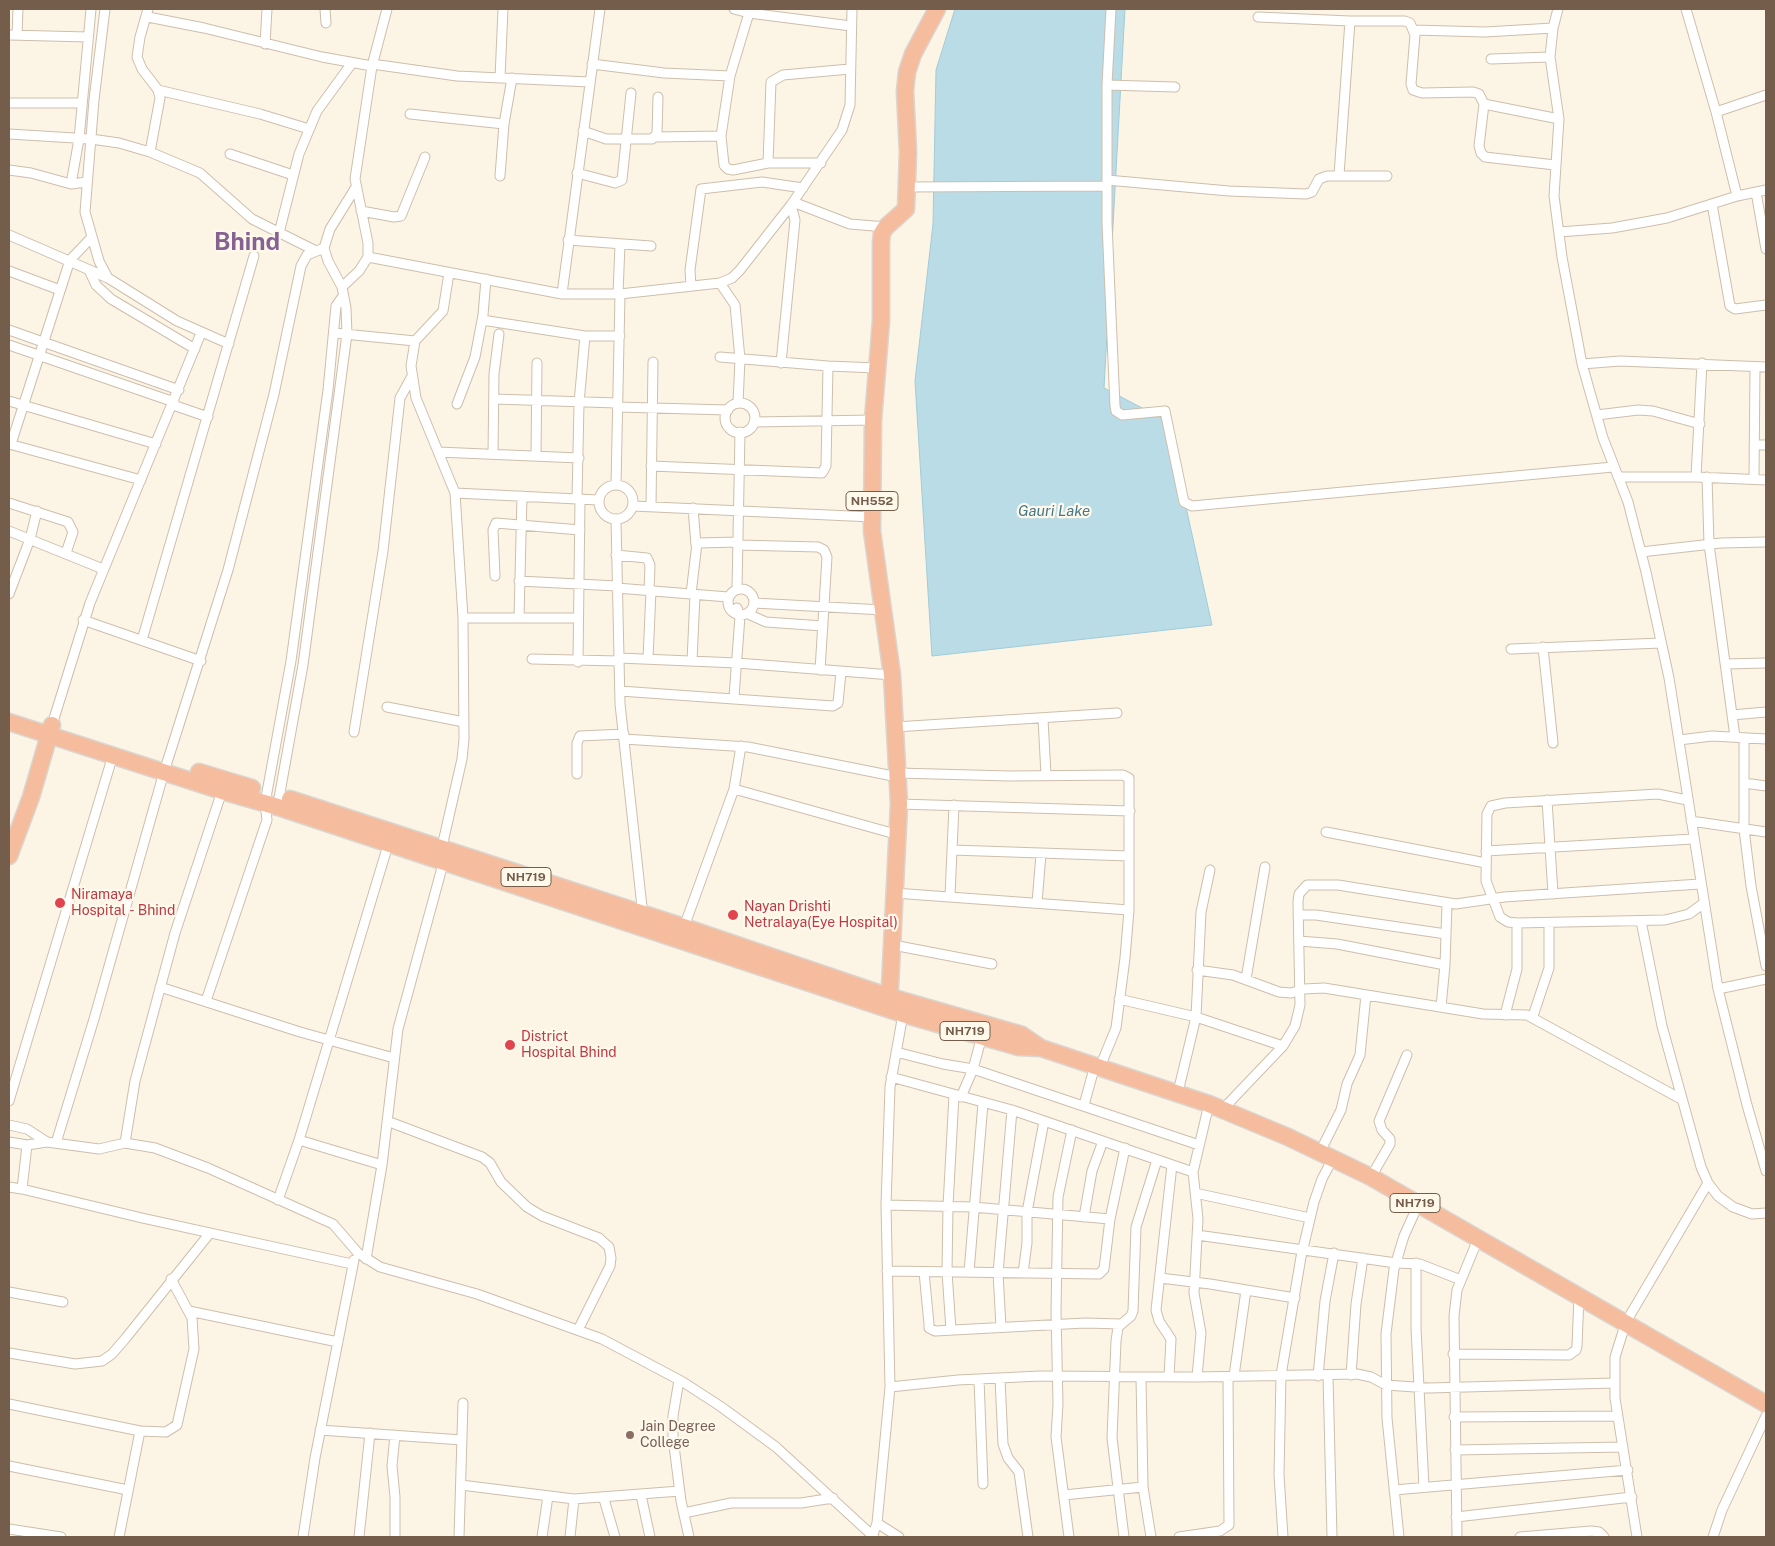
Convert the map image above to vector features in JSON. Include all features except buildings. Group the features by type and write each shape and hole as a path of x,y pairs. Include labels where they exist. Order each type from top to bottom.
{"highway":[{"path":"886,227 906,209 908,187 905,90 907,72 913,54 937,9"},
{"name":"NH552","path":"886,227 882,233 881,242 882,285 873,420 872,517 874,554 892,675 896,728 899,835 894,893 894,1007"},
{"name":"NH719","path":"9,711 50,730 113,755 166,768 222,791 273,800 388,845 441,858"},
{"name":"NH719","path":"9,722 50,730 166,768 273,800 441,858 643,922 982,1036 1019,1047 1041,1048 1178,1092 1327,1155 1371,1177 1766,1404"},
{"path":"9,856 23,821 50,730"},
{"name":"NH719","path":"643,922 684,927 894,1007 1022,1035 1041,1048"}],"street":[{"path":"18,9 13,35 88,37"},
{"path":"80,183 85,139 82,102 91,83 88,37 91,9"},
{"path":"105,9 91,83 80,183 91,238 99,261 96,285 111,299 158,318 198,341"},
{"path":"265,44 267,9"},
{"path":"325,9 326,23"},
{"path":"273,800 336,306 343,291 368,257 368,243 356,187 372,65 387,9"},
{"path":"500,78 503,9"},
{"path":"562,294 600,9"},
{"path":"734,9 749,13 851,26"},
{"path":"368,257 562,294 619,294 720,283 732,278 792,204 821,164 846,122 850,105 852,9"},
{"path":"1111,9 1107,84 1107,183 1115,406 1116,411 1122,415 1166,411 1182,496 1188,504 1192,506 1613,466"},
{"path":"1558,9 1553,28 1550,57 1559,119 1554,196 1582,364 1642,552 1679,740 1700,884 1718,989 1746,1105 1766,1172"},
{"path":"1686,9 1716,112 1737,196"},
{"path":"150,152 160,104 158,90 142,68 137,57 140,37 148,13 265,44 352,63 434,74 590,82"},
{"path":"749,13 730,76 721,136 720,148 726,168 733,170 768,163 821,164"},
{"path":"1258,17 1405,21 1410,23 1414,30 1413,90 1422,93 1473,92 1479,94 1484,104 1479,146 1481,154 1485,157 1555,165"},
{"path":"1339,176 1350,21"},
{"path":"1414,30 1485,32 1553,28"},
{"path":"1492,59 1550,57"},
{"path":"279,233 294,175 309,128 325,98 352,63"},
{"path":"592,64 664,73 730,76"},
{"path":"768,163 771,82 783,74 850,69"},
{"path":"500,176 504,124 512,78"},
{"path":"1107,84 1175,87"},
{"path":"158,90 309,128"},
{"path":"577,173 619,182 623,176 631,94"},
{"path":"1716,112 1766,95"},
{"path":"655,137 658,97"},
{"path":"9,103 82,102"},
{"path":"1484,104 1559,119"},
{"path":"410,114 504,124"},
{"path":"583,132 606,139 721,136"},
{"path":"9,134 119,143 150,152 200,173 252,219 279,233 320,249 343,291 347,334 304,665 273,800 206,1001"},
{"path":"230,154 294,175"},
{"path":"361,211 394,217 402,216 425,157"},
{"path":"9,170 80,183"},
{"path":"908,187 1092,186 1107,183 1306,194 1312,192 1322,177 1387,176"},
{"path":"691,286 690,270 701,190 762,182 803,188"},
{"path":"52,1142 94,1019 166,768 228,570 280,366 300,266 307,255 320,249 356,187"},
{"path":"1559,232 1612,228 1667,218 1737,196 1766,190"},
{"path":"1756,192 1766,249"},
{"path":"792,204 850,224 886,227"},
{"path":"781,362 795,220 792,204"},
{"path":"1712,204 1730,306 1735,309 1766,305"},
{"path":"9,235 97,273 158,318 198,341 227,350"},
{"path":"91,238 70,260 10,444 141,480"},
{"path":"568,240 651,246"},
{"path":"616,485 620,336 620,244"},
{"path":"142,640 254,256"},
{"path":"9,271 60,290"},
{"path":"303,1537 320,1430 352,1264 362,1256 382,1165 398,1029 441,858 462,759 464,722 463,618 455,493 416,398 412,378 411,357 415,341 443,310 449,272"},
{"path":"457,404 471,371 482,320 486,279"},
{"path":"720,283 735,305 740,359 738,403"},
{"path":"482,320 585,336 620,336"},
{"path":"9,330 179,390"},
{"path":"334,333 415,341"},
{"path":"494,454 495,361 499,334"},
{"path":"578,662 579,403 585,336"},
{"path":"50,730 83,620 198,341"},
{"path":"9,345 208,417"},
{"path":"720,357 877,368"},
{"path":"1582,364 1620,361 1766,367"},
{"path":"651,506 651,407 654,362"},
{"path":"536,456 537,363"},
{"path":"1696,477 1702,363"},
{"path":"651,466 822,473 826,466 828,366"},
{"path":"1754,479 1755,367"},
{"path":"354,732 383,551 400,398 412,378"},
{"path":"494,399 728,410"},
{"path":"9,401 156,444"},
{"path":"738,403 746,404 753,410 754,422 750,429 740,432 734,431 728,426 725,418 728,410 738,403"},
{"path":"1597,415 1638,410 1653,411 1700,424"},
{"path":"1756,416 1766,416"},
{"path":"754,422 873,420"},
{"path":"734,697 738,663 737,602 740,432"},
{"path":"1754,445 1766,445"},
{"path":"438,452 579,458"},
{"path":"1618,477 1707,477 1766,480"},
{"path":"1707,477 1709,544 1732,715 1739,737 1744,784 1744,829 1751,886 1766,966"},
{"path":"598,500 606,488 616,485 629,491 633,506 628,514 616,520"},
{"path":"455,493 598,500"},
{"path":"519,618 522,496"},
{"path":"598,500 603,514 616,520"},
{"path":"9,503 71,524 72,532 66,553"},
{"path":"633,506 872,517"},
{"path":"692,661 696,545 693,508"},
{"path":"9,594 30,539 36,511"},
{"path":"616,520 620,691 643,922"},
{"path":"494,576 494,526 499,522 580,530"},
{"path":"9,531 103,568"},
{"path":"696,545 703,541 822,548 827,557 820,670"},
{"path":"1642,552 1709,544 1766,542"},
{"path":"616,555 647,558 650,565 648,659"},
{"path":"519,581 693,594 737,602 883,610"},
{"path":"737,602 749,592 754,603"},
{"path":"737,602 766,622 823,626"},
{"path":"463,618 578,618"},
{"path":"83,620 201,661"},
{"path":"1511,649 1661,643"},
{"path":"1543,648 1553,743"},
{"path":"532,660 578,662 648,659 738,663 892,675"},
{"path":"1726,664 1766,662"},
{"path":"620,691 734,697 833,706 838,703 841,672"},
{"path":"388,706 464,722"},
{"path":"1732,715 1766,712"},
{"path":"896,728 1117,713"},
{"path":"1043,719 1046,775"},
{"path":"577,774 577,743 580,736 624,736 741,746 898,775 1127,776 1130,780 1129,910 1119,999 1113,1036 1098,1066 1084,1105"},
{"path":"1679,740 1712,736 1766,739"},
{"path":"684,927 734,789 741,746"},
{"path":"9,1102 113,755"},
{"path":"1744,784 1766,786"},
{"path":"734,789 899,835"},
{"path":"125,1143 135,1081 160,987 192,877 222,791"},
{"path":"1687,800 1664,794 1547,800 1491,806 1487,814 1486,881 1500,916 1508,922 1517,923 1673,919 1689,914 1704,903"},
{"path":"1547,800 1553,894"},
{"path":"899,804 1130,811"},
{"path":"950,896 954,805"},
{"path":"1691,822 1766,832"},
{"path":"1326,832 1486,862"},
{"path":"1486,851 1693,839"},
{"path":"278,1200 299,1140 388,845"},
{"path":"952,850 1129,856"},
{"path":"1037,903 1040,854"},
{"path":"1246,979 1265,867"},
{"path":"1178,1092 1196,1017 1202,904 1210,870"},
{"path":"1197,1378 1201,1332 1194,1282 1198,1219 1192,1172 1200,1145 1216,1107 1283,1046 1298,1015 1300,990 1298,902 1302,889 1308,885 1323,884 1447,904 1492,898 1700,884"},
{"path":"894,893 1129,910"},
{"path":"1440,1007 1445,965 1447,904"},
{"path":"1298,915 1316,915 1446,934"},
{"path":"1641,921 1660,1018 1697,1157 1708,1183 1718,1196 1733,1207 1752,1214 1766,1213"},
{"path":"1504,1014 1517,969 1517,923"},
{"path":"1533,1016 1549,968 1549,923"},
{"path":"1299,941 1337,944 1445,965"},
{"path":"893,945 992,964"},
{"path":"1197,970 1246,979 1279,992 1292,993 1300,990 1324,988 1440,1007 1533,1016 1681,1099"},
{"path":"1718,989 1766,979"},
{"path":"160,987 329,1040 394,1058"},
{"path":"1284,1537 1280,1475 1281,1375 1310,1218 1347,1084 1360,1056 1366,995"},
{"path":"1119,999 1196,1017 1283,1046"},
{"path":"9,1142 26,1145 52,1142 98,1149 125,1143 169,1153 333,1224 362,1256 380,1267 471,1292 578,1330 615,1346 679,1380 720,1406 776,1447 873,1537 877,1523 890,1387 886,1205 891,1077 896,1052 894,1007"},
{"path":"951,1330 947,1272 948,1206 958,1096 974,1069 982,1036"},
{"path":"896,1052 943,1064 974,1069 1200,1145"},
{"path":"1371,1177 1390,1144 1390,1139 1382,1130 1379,1121 1406,1055"},
{"path":"891,1077 1012,1110 1192,1172"},
{"path":"969,1272 983,1103"},
{"path":"1001,1327 998,1273 1012,1110"},
{"path":"387,1121 482,1158 490,1163 501,1182 527,1207 542,1216 599,1238 609,1247 610,1266 578,1330"},
{"path":"1023,1273 1027,1243 1027,1212 1044,1121"},
{"path":"9,1125 27,1129 52,1142"},
{"path":"1069,1537 1056,1437 1058,1376 1057,1273 1059,1188 1072,1130"},
{"path":"299,1140 382,1165"},
{"path":"1084,1217 1092,1171 1103,1141"},
{"path":"22,1188 26,1145"},
{"path":"887,1272 1099,1274 1102,1272 1124,1148"},
{"path":"1124,1537 1112,1438 1117,1331 1131,1316 1133,1311 1136,1227 1157,1160"},
{"path":"1169,1377 1171,1339 1158,1321 1156,1310 1172,1165"},
{"path":"1638,1537 1618,1416 1614,1383 1615,1357 1626,1322 1708,1183"},
{"path":"9,1188 22,1188 210,1233 352,1264"},
{"path":"1195,1193 1310,1218"},
{"path":"886,1205 973,1207 1110,1219"},
{"path":"1399,1537 1386,1385 1387,1325 1391,1284 1396,1262 1404,1236 1418,1205"},
{"path":"9,1353 75,1364 102,1361 112,1354 125,1339 210,1233"},
{"path":"1198,1235 1363,1258 1416,1263 1429,1266 1461,1280"},
{"path":"1457,1537 1453,1388 1455,1300 1478,1239"},
{"path":"1318,1376 1325,1301 1334,1253"},
{"path":"1351,1375 1356,1304 1363,1258"},
{"path":"1416,1263 1424,1487"},
{"path":"924,1272 930,1328 935,1331 1001,1327 1122,1324"},
{"path":"1160,1278 1295,1298"},
{"path":"9,1404 140,1431 166,1432 177,1425 194,1349 194,1331 188,1311 171,1280"},
{"path":"1179,1537 1216,1534 1229,1525 1227,1492 1231,1376 1246,1290"},
{"path":"9,1292 63,1302"},
{"path":"1453,1354 1561,1356 1573,1354 1577,1346 1579,1296"},
{"path":"188,1311 338,1342"},
{"path":"890,1387 979,1379 1058,1376 1197,1378 1351,1375 1372,1377 1386,1385 1419,1388 1614,1383"},
{"path":"1328,1376 1332,1537"},
{"path":"1141,1377 1143,1487 1151,1537"},
{"path":"1000,1378 1003,1444 1008,1458 1019,1472 1028,1537"},
{"path":"979,1379 983,1484"},
{"path":"679,1380 672,1427 680,1491 689,1537"},
{"path":"459,1537 463,1403"},
{"path":"1454,1417 1618,1416"},
{"path":"1713,1537 1722,1510 1766,1416"},
{"path":"320,1430 462,1440"},
{"path":"119,1537 140,1431"},
{"path":"359,1537 370,1433"},
{"path":"395,1435 392,1466 395,1497 395,1537"},
{"path":"1455,1450 1624,1447"},
{"path":"9,1466 128,1490"},
{"path":"1394,1490 1628,1470"},
{"path":"461,1485 574,1499 680,1491"},
{"path":"1064,1495 1143,1487"},
{"path":"641,1495 650,1537"},
{"path":"542,1537 548,1496"},
{"path":"1456,1517 1632,1497"},
{"path":"604,1498 615,1537"},
{"path":"684,1514 731,1503 801,1503 833,1498"},
{"path":"570,1537 574,1499"},
{"path":"877,1523 899,1537"},
{"path":"9,1529 61,1537"},
{"path":"1520,1537 1591,1531 1599,1532 1604,1537"}],"water":[{"name":"Gauri Lake","path":"955,9 1125,9 1104,388 1167,421 1212,625 932,656 915,381 933,224 936,70"}],"place":[{"name":"Niramaya Hospital - Bhind","path":"60,903"},
{"name":"Nayan Drishti Netralaya(Eye Hospital)","path":"733,915"},
{"name":"District Hospital Bhind","path":"510,1045"},
{"name":"Jain Degree College","path":"630,1435"}],"district":[{"name":"Bhind","path":"247,243"}]}
